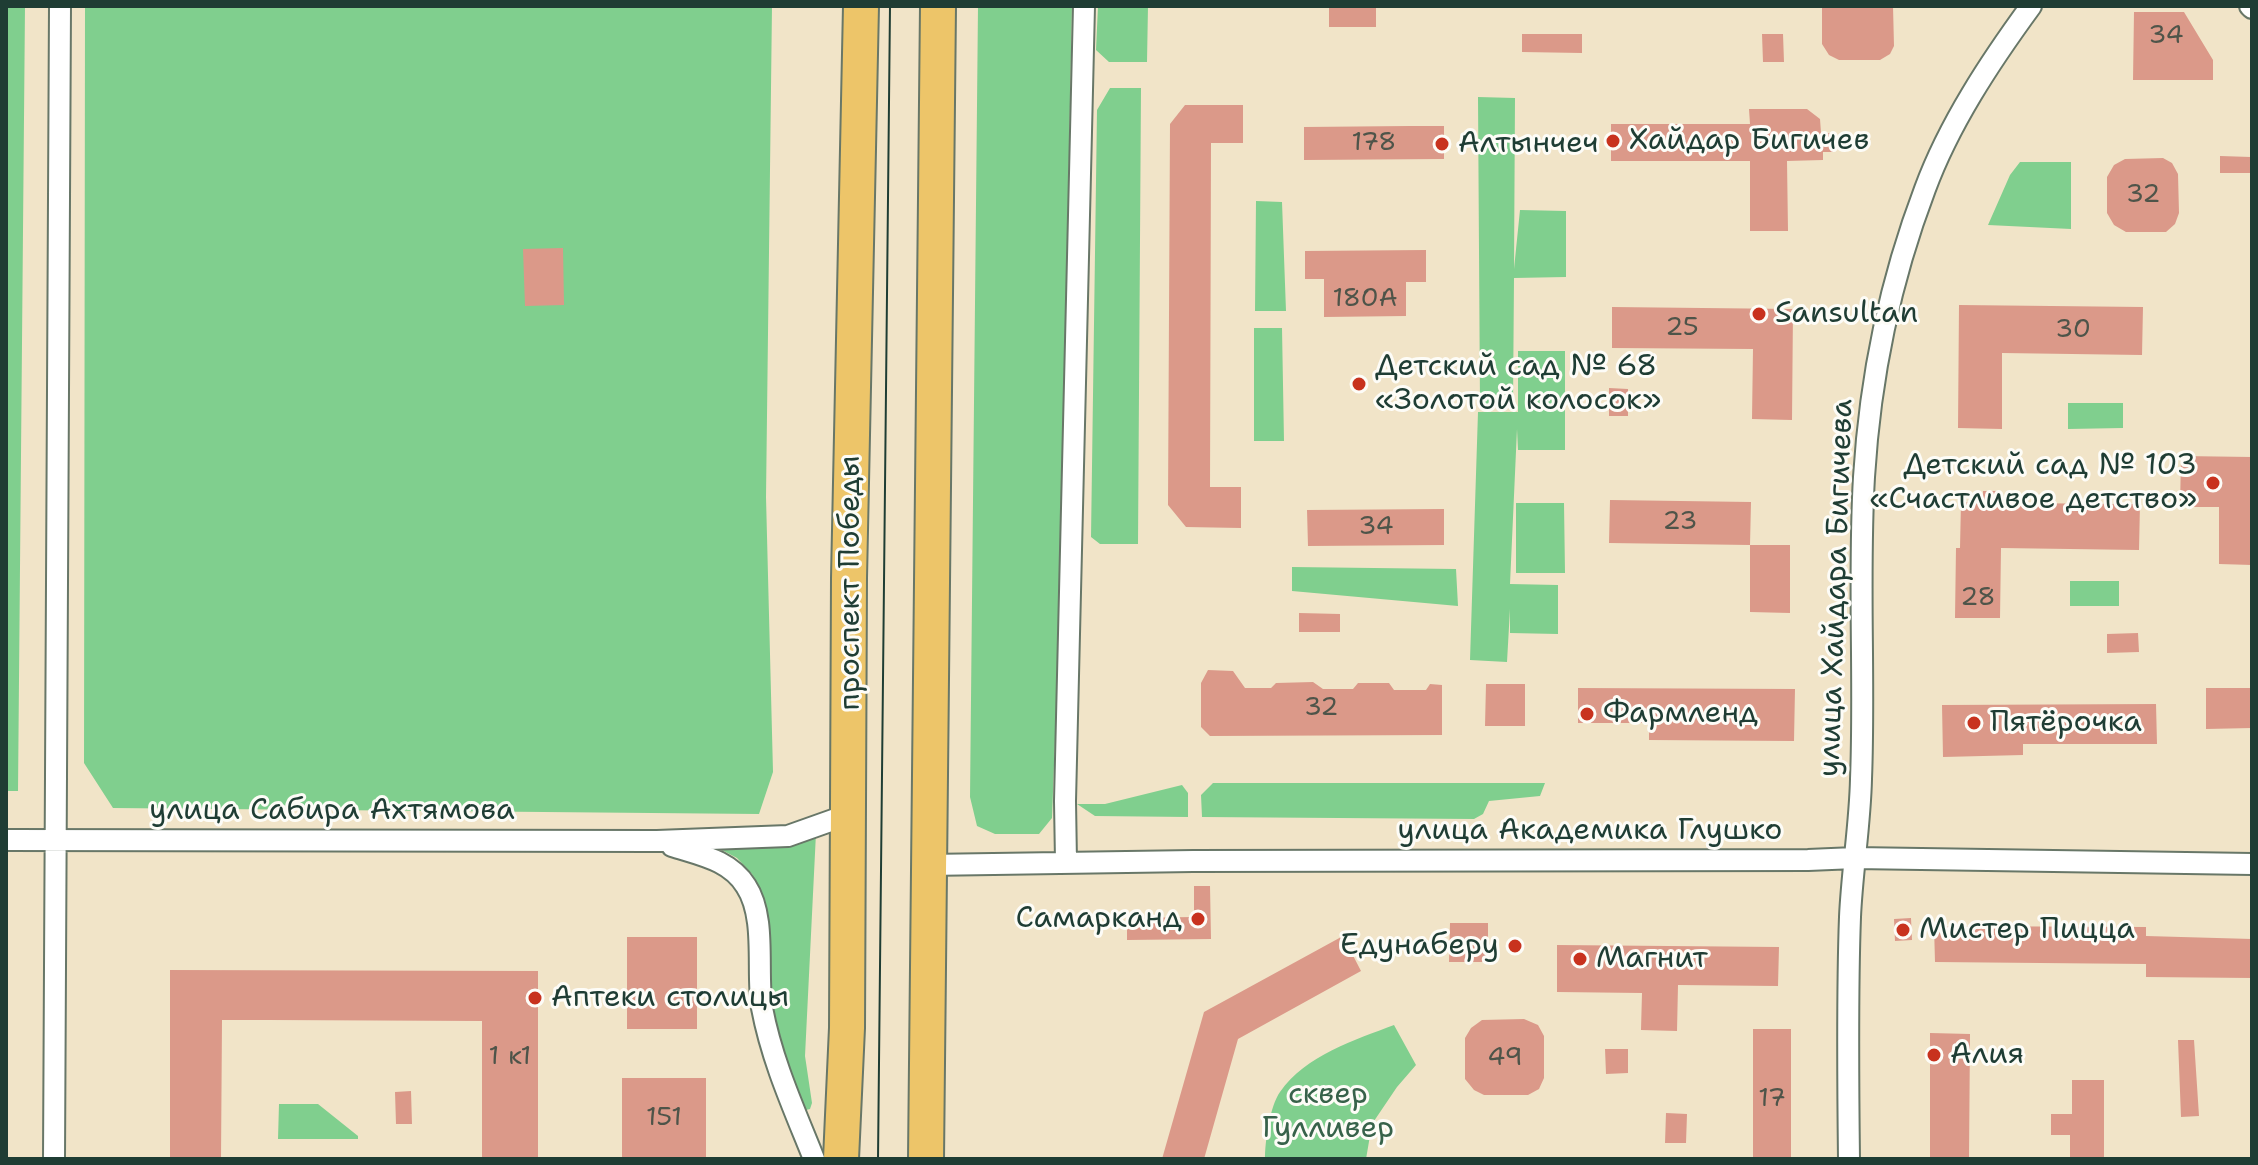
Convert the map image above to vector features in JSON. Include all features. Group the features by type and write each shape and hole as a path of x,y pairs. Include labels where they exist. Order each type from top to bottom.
{"main road":[{"name":"проспект Победы","path":"841,1159 847,1028 850,562 861,6"},
{"path":"926,1159 938,6"}],"street":[{"path":"54,1159 60,6"},
{"path":"1066,862 1084,6"},
{"name":"улица Хайдара Бигичева","path":"1849,1159 1848,996 1861,780 1864,478 1874,378 1896,278 1926,187 1951,131 2008,37 2031,6"},
{"name":"улица Сабира Ахтямова","path":"6,840 657,841 788,836 850,814"},
{"name":"улица Сабира Ахтямова","path":"657,841 716,860 739,876 751,894 757,915 761,1004 787,1096 814,1159"},
{"name":"улица Академика Глушко","path":"927,865 1855,858 2252,864"}],"green space":[{"path":"6,6 25,6 18,791 6,791"},
{"path":"85,6 772,6 766,497 773,772 759,814 113,808 84,763"},
{"path":"978,6 1072,6 1060,608 1052,818 1039,834 995,834 977,826 970,797"},
{"path":"1098,6 1148,6 1147,62 1109,62 1096,50"},
{"path":"1110,88 1141,88 1138,544 1100,544 1091,537 1097,110"},
{"path":"1478,97 1515,98 1514,269 1520,210 1566,211 1566,277 1514,278 1513,404 1480,405"},
{"path":"2020,162 2071,162 2071,229 1988,225 2010,175"},
{"path":"1256,201 1282,202 1286,311 1255,311"},
{"path":"1254,328 1282,328 1284,441 1254,441"},
{"path":"1518,351 1565,351 1565,450 1518,450 1517,429 1510,584 1558,585 1558,634 1510,633 1510,609 1507,662 1470,660 1478,412 1518,412"},
{"path":"2068,403 2123,403 2123,428 2068,429"},
{"path":"1516,503 1564,503 1565,573 1516,573"},
{"path":"1292,567 1456,569 1458,606 1292,591"},
{"path":"2070,581 2119,581 2119,606 2070,606"},
{"path":"1213,783 1545,783 1540,796 1489,801 1483,814 1474,819 1202,817 1201,795"},
{"path":"1182,785 1188,793 1188,817 1095,816 1077,804 1105,804"},
{"path":"816,833 805,1056 812,1103 806,1110 798,1101 772,1035 765,900 752,874 737,858 716,847"},
{"name":"сквер Гулливер","path":"1394,1025 1416,1065 1372,1124 1366,1159 1265,1159 1273,1106 1291,1079 1332,1050"},
{"path":"279,1104 318,1104 358,1139 278,1139"}],"building":[{"path":"1329,6 1376,6 1376,27 1329,27"},
{"path":"1822,6 1893,6 1894,46 1890,54 1880,60 1839,60 1829,55 1822,44"},
{"path":"2134,12 2184,12 2213,60 2213,80 2133,80"},
{"path":"1522,34 1582,34 1582,53 1522,52"},
{"path":"1762,34 1783,34 1784,62 1763,62"},
{"path":"1185,105 1243,105 1243,143 1211,143 1210,487 1241,487 1241,528 1186,527 1168,505 1170,124"},
{"path":"1749,109 1807,109 1820,119 1821,133 1833,133 1833,152 1823,152 1823,160 1787,161 1788,231 1750,231 1750,161 1611,161 1611,124 1750,124"},
{"path":"1444,126 1444,159 1304,160 1304,127"},
{"path":"2220,156 2251,157 2251,173 2220,173"},
{"path":"2163,158 2172,163 2178,174 2179,213 2175,224 2166,232 2126,232 2114,225 2107,213 2107,177 2114,165 2125,159"},
{"path":"563,248 564,305 525,306 523,249"},
{"path":"1426,250 1426,282 1406,282 1406,316 1324,317 1324,279 1305,279 1305,251"},
{"path":"1959,305 2143,307 2142,355 2002,353 2002,429 1958,428"},
{"path":"1612,307 1793,309 1792,420 1752,419 1753,349 1612,348"},
{"path":"1609,388 1628,389 1628,416 1609,416"},
{"path":"2181,456 2252,457 2252,565 2219,564 2219,507 2180,507"},
{"path":"1983,491 2001,491 2001,503 2140,504 2139,550 2001,548 2000,618 1955,618 1956,548 1960,548 1961,502 1983,503"},
{"path":"1610,500 1751,502 1750,545 1609,543"},
{"path":"1444,509 1444,545 1308,546 1307,510"},
{"path":"1750,545 1790,545 1790,613 1750,612"},
{"path":"1299,613 1340,614 1340,632 1299,632"},
{"path":"2138,633 2139,652 2107,653 2107,634"},
{"path":"1208,670 1233,671 1245,688 1313,682 1323,689 1353,689 1358,683 1389,683 1394,690 1426,690 1430,684 1442,685 1442,735 1210,736 1201,727 1201,683"},
{"path":"1486,684 1525,684 1525,726 1485,726"},
{"path":"1578,688 1795,689 1794,741 1649,740 1649,723 1578,723"},
{"path":"2206,688 2252,688 2252,728 2206,729"},
{"path":"2156,704 2157,744 2023,744 2023,755 1943,757 1942,705"},
{"path":"1194,886 1210,886 1211,939 1127,940 1127,918 1194,917"},
{"name":"Мистер Пицца","path":"1911,918 1912,940 1895,941 1894,919"},
{"path":"1450,923 1488,923 1488,962 1449,962"},
{"path":"1934,926 2146,927 2146,936 2252,939 2252,978 2146,977 2146,964 1935,962"},
{"path":"1343,936 1361,971 1238,1039 1204,1159 1162,1159 1204,1012"},
{"path":"627,937 697,937 697,1029 627,1029"},
{"path":"1557,945 1779,947 1778,986 1678,985 1677,1031 1641,1030 1642,993 1557,992"},
{"path":"170,970 538,971 538,1159 482,1159 482,1021 222,1020 221,1159 170,1159"},
{"path":"1524,1019 1538,1025 1544,1036 1544,1078 1539,1089 1528,1095 1484,1095 1474,1090 1465,1079 1465,1038 1471,1028 1482,1020"},
{"path":"1753,1029 1791,1029 1791,1159 1753,1159"},
{"path":"1930,1033 1970,1034 1969,1159 1930,1159"},
{"path":"2178,1040 2194,1040 2199,1116 2181,1117"},
{"path":"1605,1049 1628,1049 1628,1073 1606,1074"},
{"path":"622,1078 706,1078 706,1159 622,1159"},
{"path":"2072,1080 2104,1080 2104,1159 2070,1159 2070,1135 2051,1135 2051,1114 2072,1114"},
{"path":"411,1091 412,1124 396,1124 395,1092"},
{"path":"1666,1113 1687,1114 1686,1143 1665,1143"}],"tram line":[{"path":"878,1159 890,6"}],"place":[{"name":"Хайдар Бигичев","path":"1613,141"},
{"name":"Алтынчеч","path":"1442,144"},
{"name":"Sansultan","path":"1759,314"},
{"name":"Детский сад № 68 «Золотой колосок»","path":"1359,384"},
{"name":"Детский сад № 103 «Счастливое детство»","path":"2213,483"},
{"name":"Фармленд","path":"1587,714"},
{"name":"Пятёрочка","path":"1974,723"},
{"name":"Самарканд","path":"1198,919"},
{"name":"Мистер Пицца","path":"1903,930"},
{"name":"Едунаберу","path":"1515,946"},
{"name":"Магнит","path":"1580,959"},
{"name":"Аптеки столицы","path":"535,998"},
{"name":"Алия","path":"1934,1055"}]}
